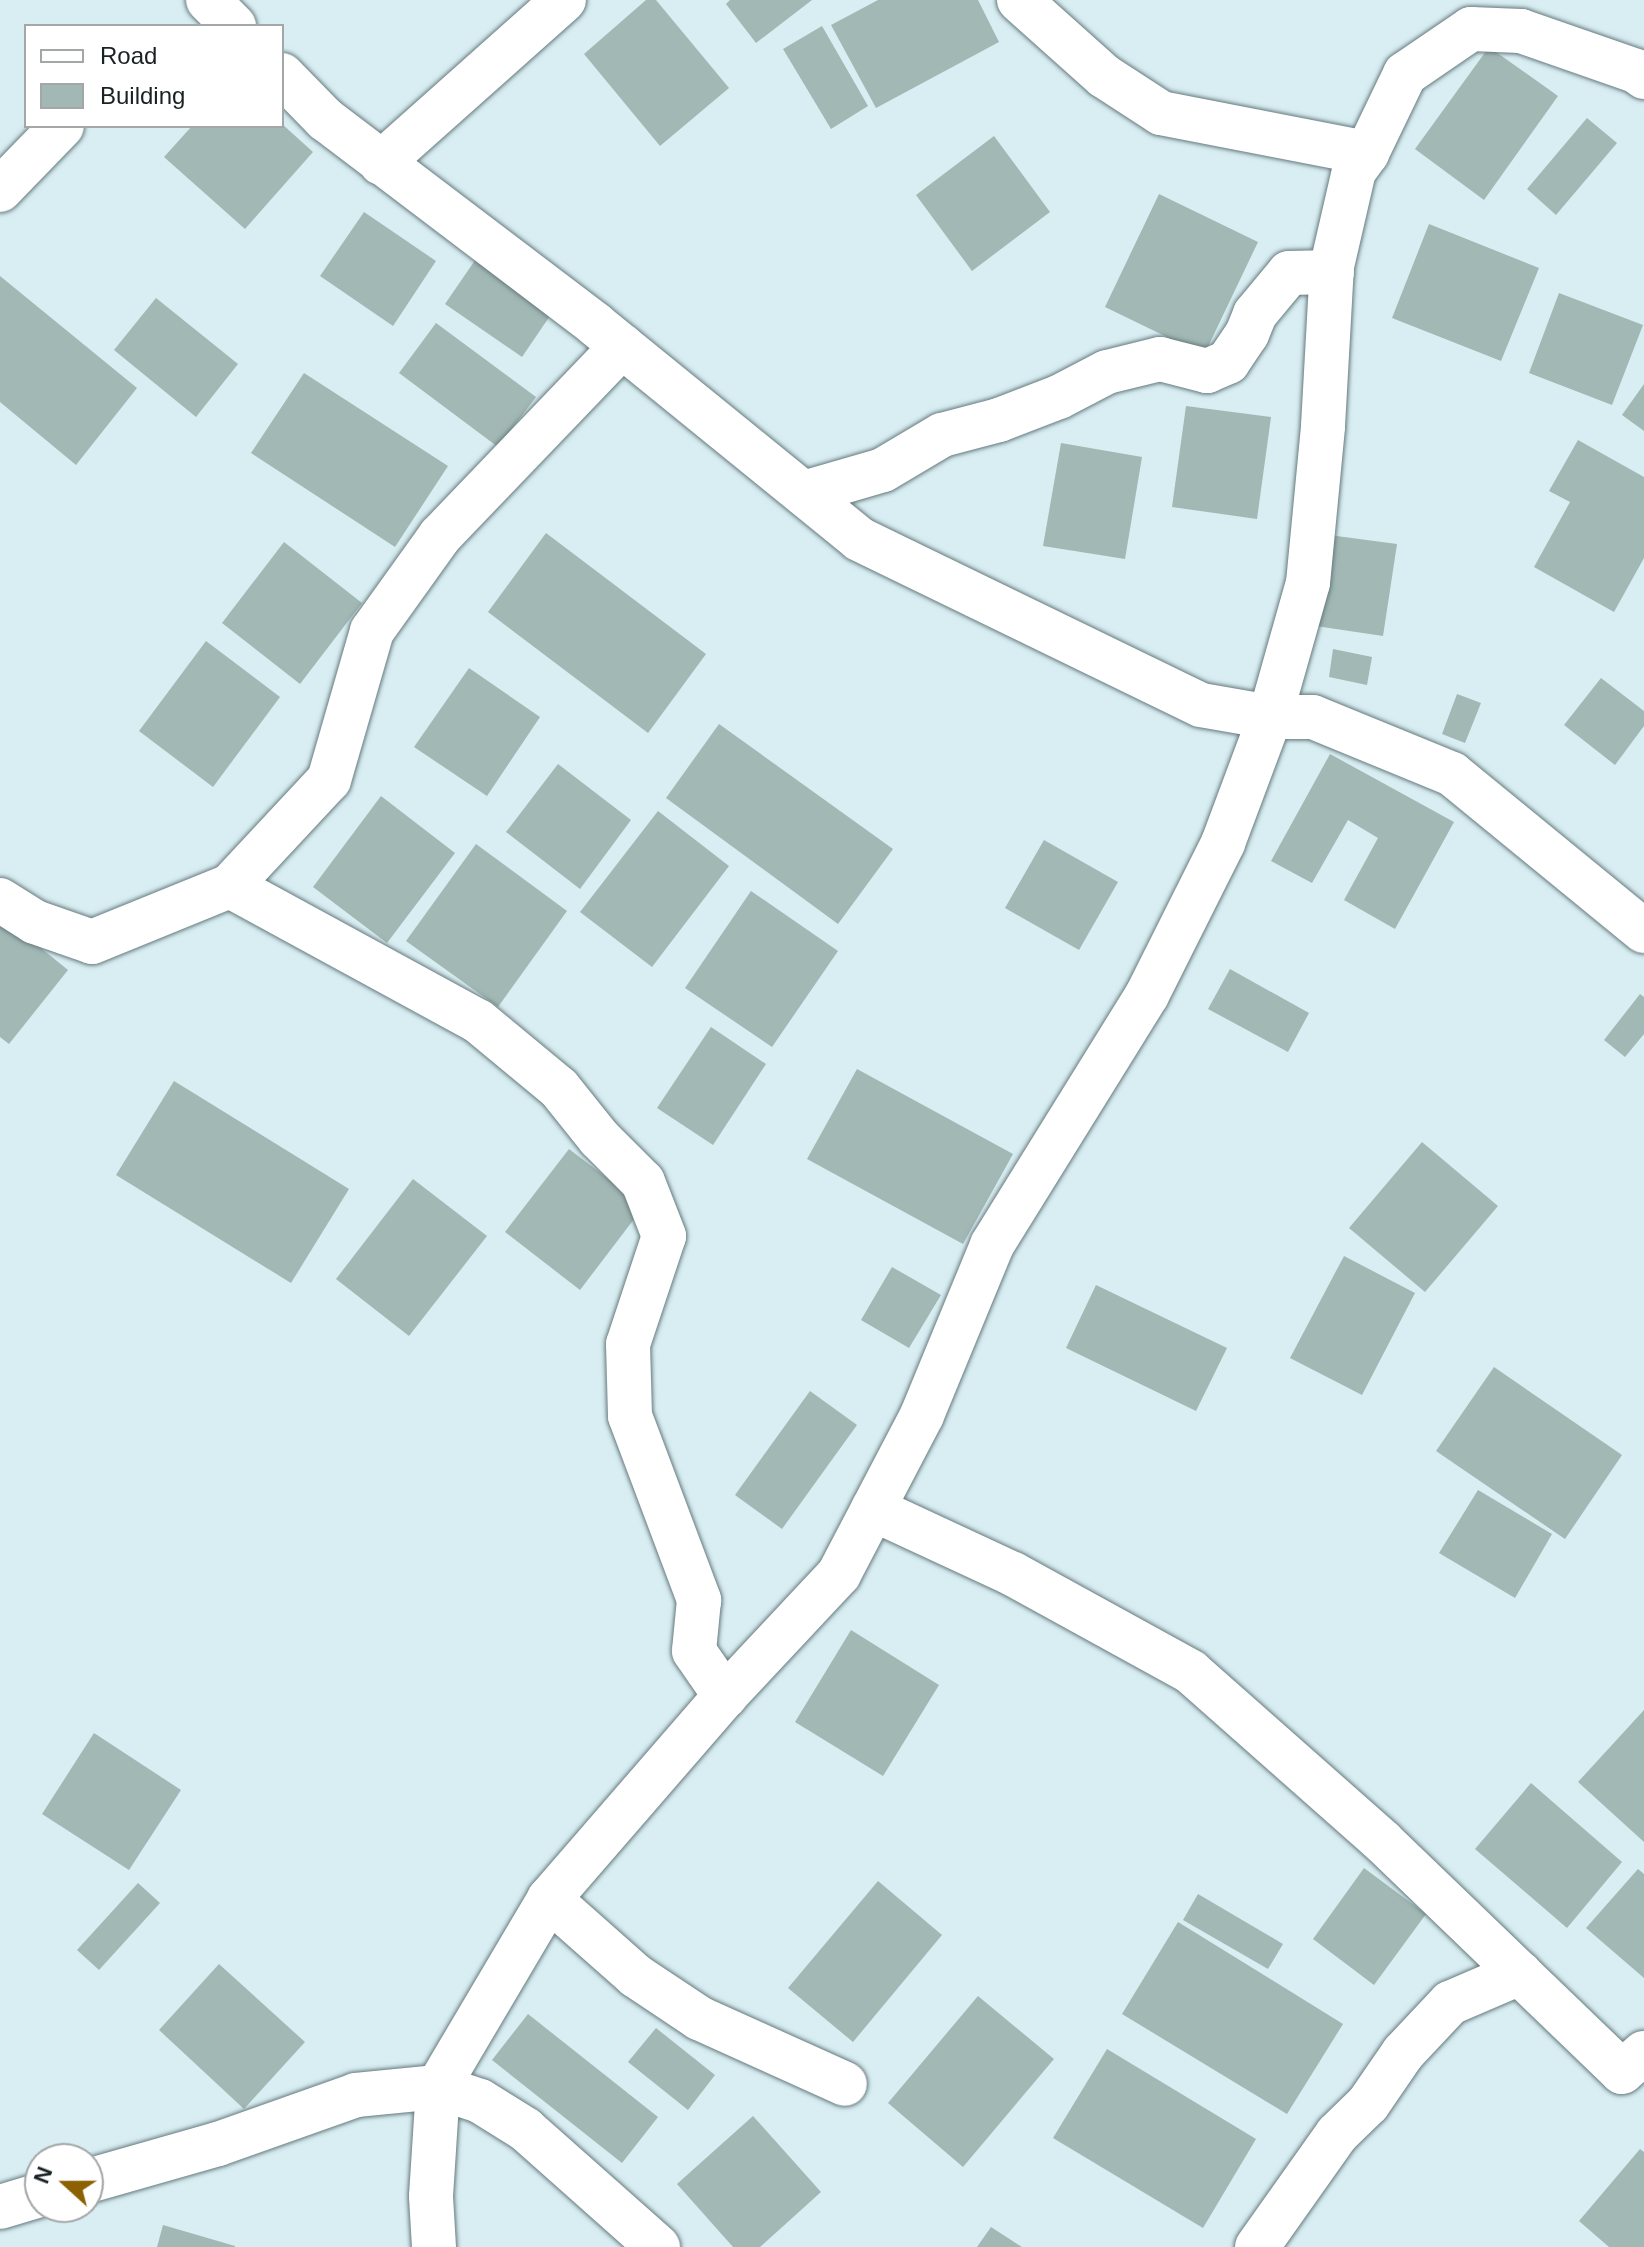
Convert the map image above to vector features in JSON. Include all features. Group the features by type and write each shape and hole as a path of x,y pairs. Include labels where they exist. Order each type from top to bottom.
{"street":[{"path":"381,163 564,0"},
{"path":"1019,0 1104,76 1161,113 1367,153"},
{"path":"434,2247 431,2196 438,2087 549,1899 725,1696 839,1574 922,1415 992,1245 1147,995 1223,843 1270,717 1308,583 1323,426 1332,272 1354,171 1367,153 1405,74 1471,29 1521,31 1636,71 1644,77"},
{"path":"284,77 325,119 622,346 859,539 1201,705 1270,717 1313,717 1452,774 1644,931"},
{"path":"0,190 60,128"},
{"path":"804,493 883,470 942,435 1035,406 1107,372 1160,359 1207,371 1228,362 1247,334 1255,314 1289,273 1332,272"},
{"path":"0,900 35,922 92,942 230,886 329,780 372,631 440,536 622,346"},
{"path":"230,886 478,1021 559,1088 599,1138 643,1182 664,1236 628,1344 630,1416 699,1600 694,1651 725,1696"},
{"path":"873,1509 1013,1574 1191,1672 1382,1841 1520,1973 1637,2074"},
{"path":"549,1899 636,1976 699,2018 845,2084"},
{"path":"1257,2247 1337,2134 1368,2104 1403,2053 1450,2003 1520,1973"},
{"path":"104,2176 218,2144 356,2095 438,2087 480,2101 525,2129 658,2247"},
{"path":"0,2207 24,2200"}],"building":[{"path":"646,0 656,0 729,88 660,146 584,54"},
{"path":"730,0 812,0 756,43 726,4"},
{"path":"878,0 978,0 999,42 876,108 831,25"},
{"path":"822,26 868,106 831,129 783,49"},
{"path":"1489,47 1558,96 1484,200 1415,149"},
{"path":"1587,118 1617,143 1556,215 1527,189"},
{"path":"284,126 313,152 245,229 164,157 190,128"},
{"path":"994,136 1050,212 972,271 916,195"},
{"path":"1159,194 1258,242 1204,355 1105,307"},
{"path":"364,212 436,261 393,326 320,276"},
{"path":"1429,224 1539,268 1501,361 1392,318"},
{"path":"480,253 556,307 522,357 445,304"},
{"path":"0,276 137,388 76,465 0,402"},
{"path":"1559,293 1643,325 1612,405 1529,373"},
{"path":"156,298 238,364 196,417 114,350"},
{"path":"436,323 536,397 498,447 399,373"},
{"path":"304,373 448,466 395,547 251,453"},
{"path":"1644,384 1644,431 1622,415"},
{"path":"1186,406 1271,417 1257,519 1172,507"},
{"path":"1578,440 1644,477 1644,558 1614,612 1534,567 1570,502 1549,491"},
{"path":"1061,443 1142,457 1125,559 1043,546"},
{"path":"546,533 706,654 648,733 488,612"},
{"path":"1329,535 1397,544 1383,636 1316,626"},
{"path":"284,542 362,603 300,684 222,623"},
{"path":"206,641 280,697 213,787 139,731"},
{"path":"1333,649 1372,657 1367,685 1329,677"},
{"path":"469,668 540,717 487,796 414,747"},
{"path":"1601,678 1644,711 1644,726 1615,765 1564,725"},
{"path":"1457,694 1481,703 1465,743 1442,734"},
{"path":"719,724 893,849 838,924 666,798"},
{"path":"1330,754 1454,822 1395,929 1344,900 1378,838 1348,820 1312,883 1271,861"},
{"path":"558,764 631,820 580,889 506,832"},
{"path":"381,796 455,853 387,943 313,887"},
{"path":"658,811 729,866 652,967 580,912"},
{"path":"1044,840 1118,882 1079,950 1005,908"},
{"path":"476,844 567,911 498,1007 406,941"},
{"path":"751,891 838,951 772,1047 685,988"},
{"path":"0,915 68,970 9,1044 0,1037"},
{"path":"1230,969 1309,1013 1288,1052 1208,1009"},
{"path":"1640,994 1644,997 1644,1034 1625,1057 1604,1040"},
{"path":"711,1027 766,1064 713,1145 657,1108"},
{"path":"857,1069 1013,1154 963,1244 807,1159"},
{"path":"174,1081 349,1189 291,1283 116,1175"},
{"path":"1422,1142 1498,1206 1425,1292 1349,1228"},
{"path":"569,1149 644,1206 580,1290 505,1232"},
{"path":"413,1179 487,1236 409,1336 336,1279"},
{"path":"1344,1256 1415,1293 1362,1395 1290,1358"},
{"path":"892,1267 941,1295 909,1348 861,1320"},
{"path":"1096,1285 1227,1348 1196,1411 1066,1348"},
{"path":"1494,1367 1622,1455 1565,1539 1436,1451"},
{"path":"810,1391 857,1425 782,1529 735,1495"},
{"path":"1478,1490 1552,1534 1515,1598 1439,1553"},
{"path":"851,1630 939,1685 883,1776 795,1722"},
{"path":"1644,1710 1644,1842 1578,1782"},
{"path":"94,1733 181,1790 129,1870 42,1814"},
{"path":"1531,1783 1622,1862 1567,1928 1475,1849"},
{"path":"1364,1868 1426,1914 1374,1985 1313,1939"},
{"path":"1638,1869 1644,1874 1644,1978 1586,1928"},
{"path":"878,1881 942,1935 853,2042 788,1988"},
{"path":"138,1883 160,1903 99,1970 77,1950"},
{"path":"1198,1894 1283,1944 1268,1969 1183,1920"},
{"path":"1178,1922 1343,2024 1287,2114 1122,2014"},
{"path":"219,1964 305,2042 244,2109 159,2030"},
{"path":"978,1996 1054,2059 963,2167 888,2103"},
{"path":"528,2014 658,2117 622,2163 492,2060"},
{"path":"656,2028 715,2075 688,2110 628,2062"},
{"path":"1107,2049 1256,2139 1203,2228 1053,2138"},
{"path":"753,2116 821,2192 760,2247 733,2247 677,2184"},
{"path":"1640,2149 1644,2152 1644,2247 1609,2247 1579,2221"},
{"path":"163,2225 235,2246 235,2247 157,2247"},
{"path":"991,2227 1022,2247 977,2247"}]}
